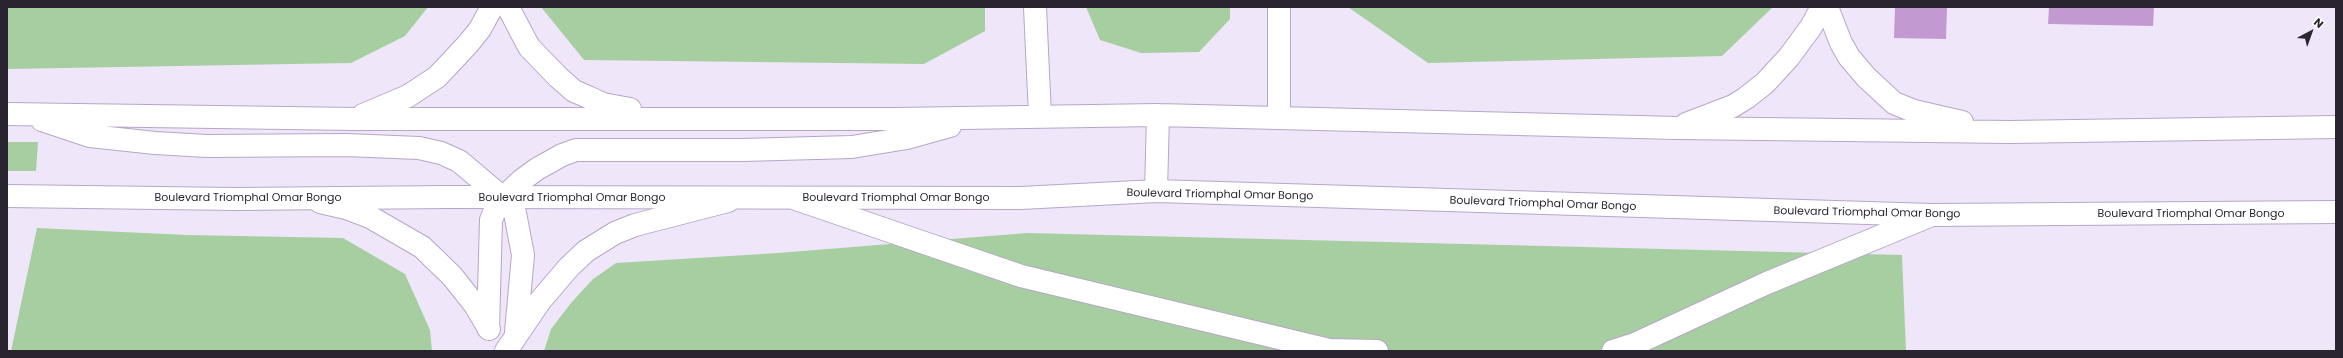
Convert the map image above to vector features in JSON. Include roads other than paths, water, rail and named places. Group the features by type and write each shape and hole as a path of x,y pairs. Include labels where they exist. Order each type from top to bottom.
{"main road":[{"path":"356,119 408,96 437,77 480,29 492,7"},
{"path":"508,7 529,47 540,62 574,90 603,104 666,118"},
{"path":"1035,7 1040,116"},
{"path":"1279,7 1279,118"},
{"path":"1677,128 1723,110 1746,98 1789,57 1811,27 1822,7"},
{"path":"1827,7 1841,43 1849,57 1866,77 1894,103 1935,116 2010,132"},
{"path":"15,114 356,119 1158,115 1677,128 2010,132 2336,127"},
{"path":"15,114 90,136 155,143 223,146 353,146 420,148 441,153 459,161 504,198 515,213 519,225 523,255 507,346"},
{"path":"1156,191 1158,115"},
{"path":"488,328 491,220 498,203 522,180 562,154 576,150 757,150 852,147 907,138 978,117"},
{"name":"Boulevard Triomphal Omar Bongo","path":"7,196 303,199 1021,198 1156,191 1932,216 2336,212"},
{"path":"507,346 540,301 569,267 586,251 635,225 737,198"},
{"path":"793,198 1021,276 1329,350 1377,351"},
{"path":"303,199 346,208 370,217 422,247 452,276 475,305 488,328 507,346"},
{"path":"1613,351 1635,344 1767,283 1932,216"}]}
